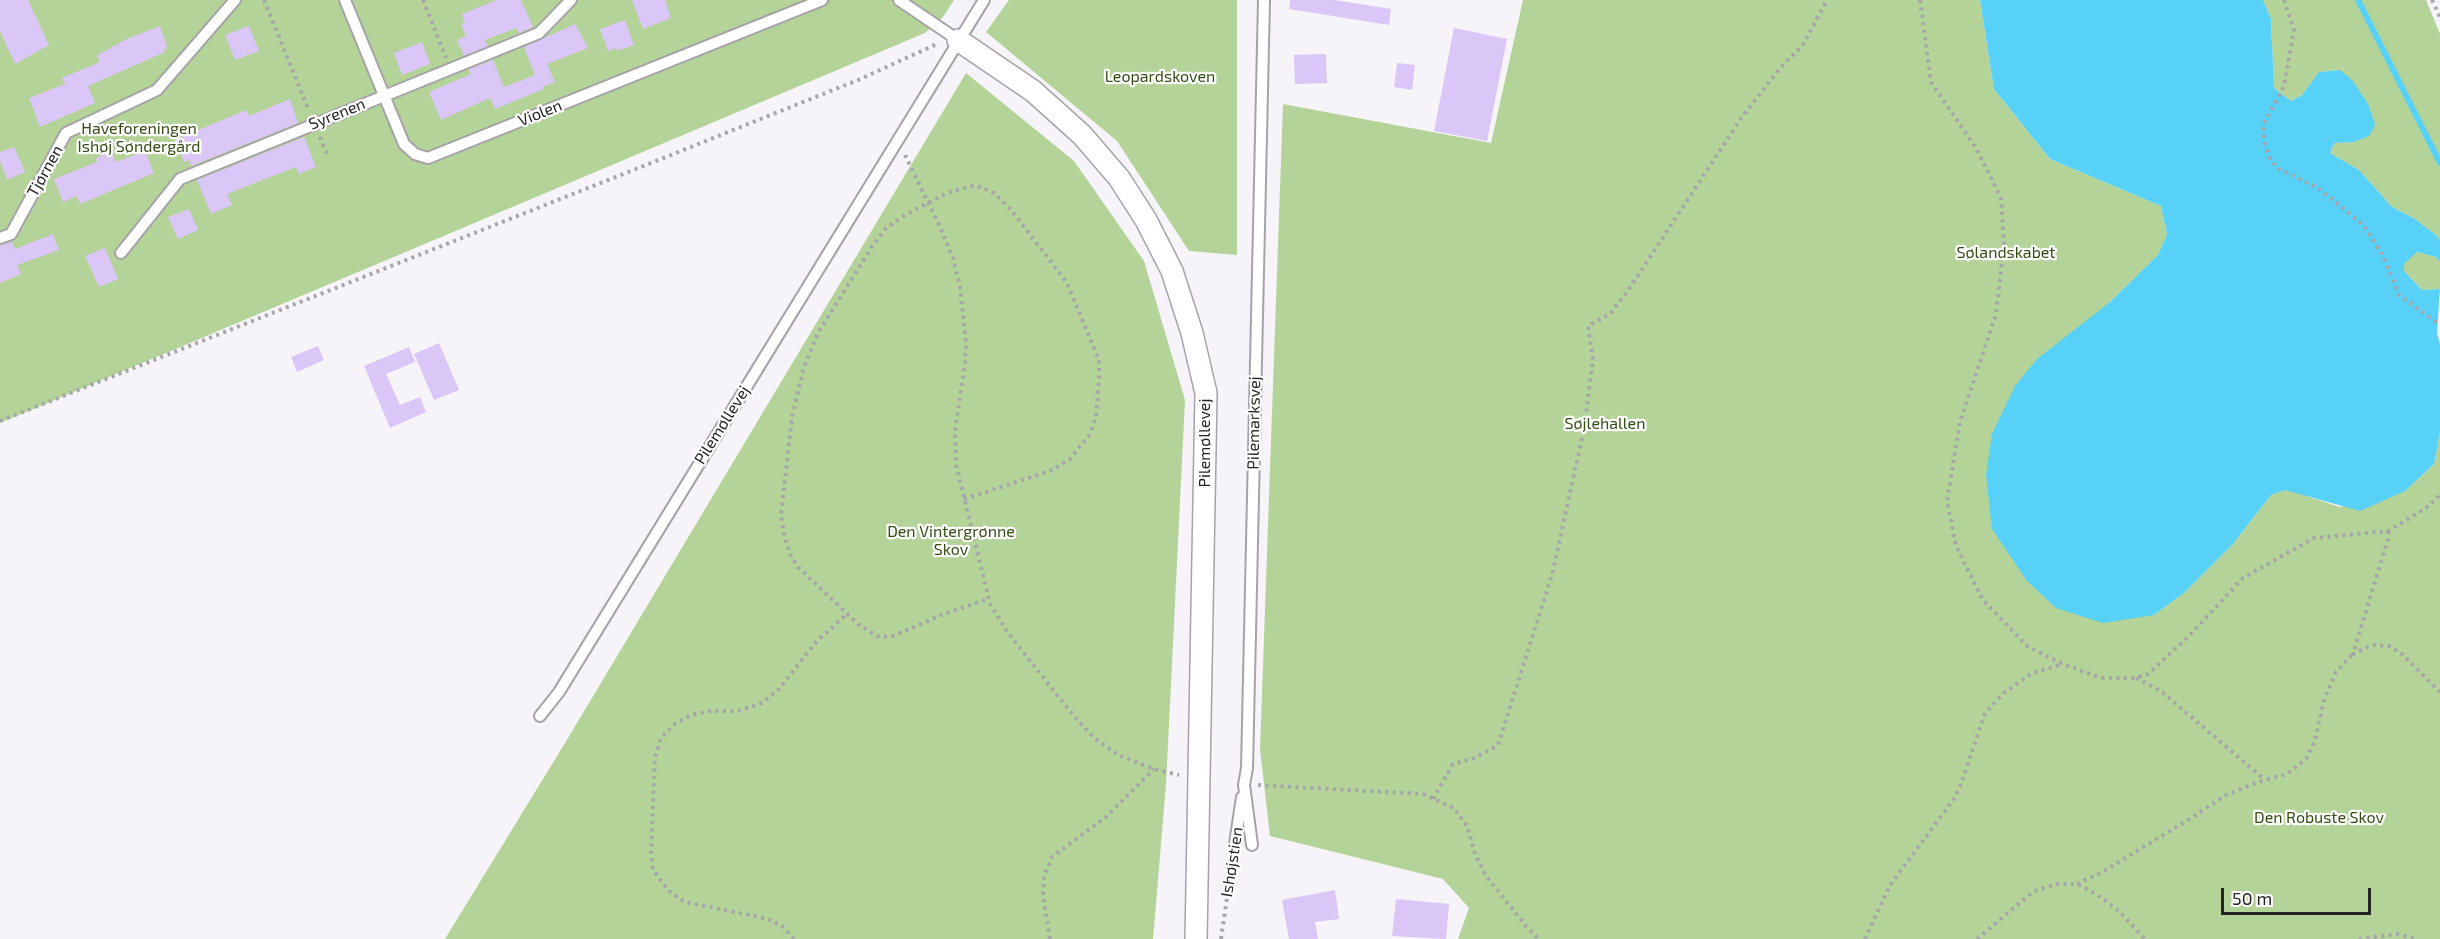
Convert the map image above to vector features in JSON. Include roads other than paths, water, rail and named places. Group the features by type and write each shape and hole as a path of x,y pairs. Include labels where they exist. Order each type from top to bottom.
{"street":[{"name":"Pilemøllevej","path":"958,40 1033,91 1082,135 1119,178 1146,220 1172,271 1192,333 1206,393 1196,939"}],"lane":[{"name":"Tjørnen","path":"0,238 11,234 66,133 157,90 235,0"},
{"name":"Violen","path":"345,0 404,144 415,154 428,158 822,0"},
{"name":"Syrenen","path":"121,253 180,179 539,33 570,0"},
{"path":"899,0 958,40"},
{"name":"Pilemøllevej","path":"540,716 559,692 984,0"},
{"name":"Pilemarksvej","path":"1252,845 1244,785 1247,768 1264,0"},
{"name":"Ishøjstien","path":"1235,844 1244,785"}],"water":[{"path":"1980,0 2263,0 2271,19 2274,88 2291,101 2302,95 2319,72 2340,70 2352,80 2368,104 2375,125 2369,136 2354,142 2334,143 2330,153 2359,170 2392,207 2415,219 2436,235 2440,241 2440,262 2436,257 2417,252 2404,264 2404,271 2422,290 2440,289 2437,333 2440,344 2440,432 2434,464 2405,491 2360,511 2285,490 2271,495 2232,545 2185,592 2154,615 2103,623 2056,608 2027,581 1992,529 1986,475 1992,434 2015,386 2037,359 2110,302 2158,255 2167,234 2161,206 2050,159 1994,89"}],"waterway":[{"path":"2358,0 2440,163"}],"park label":[{"name":"Leopardskoven","path":"1160,77"},
{"name":"Haveforeningen Ishøj Søndergård","path":"139,138"},
{"name":"Sølandskabet","path":"2006,253"},
{"name":"Søjlehallen","path":"1605,424"},
{"name":"Den Vintergrønne Skov","path":"951,541"},
{"name":"Den Robuste Skov","path":"2319,818"}]}
